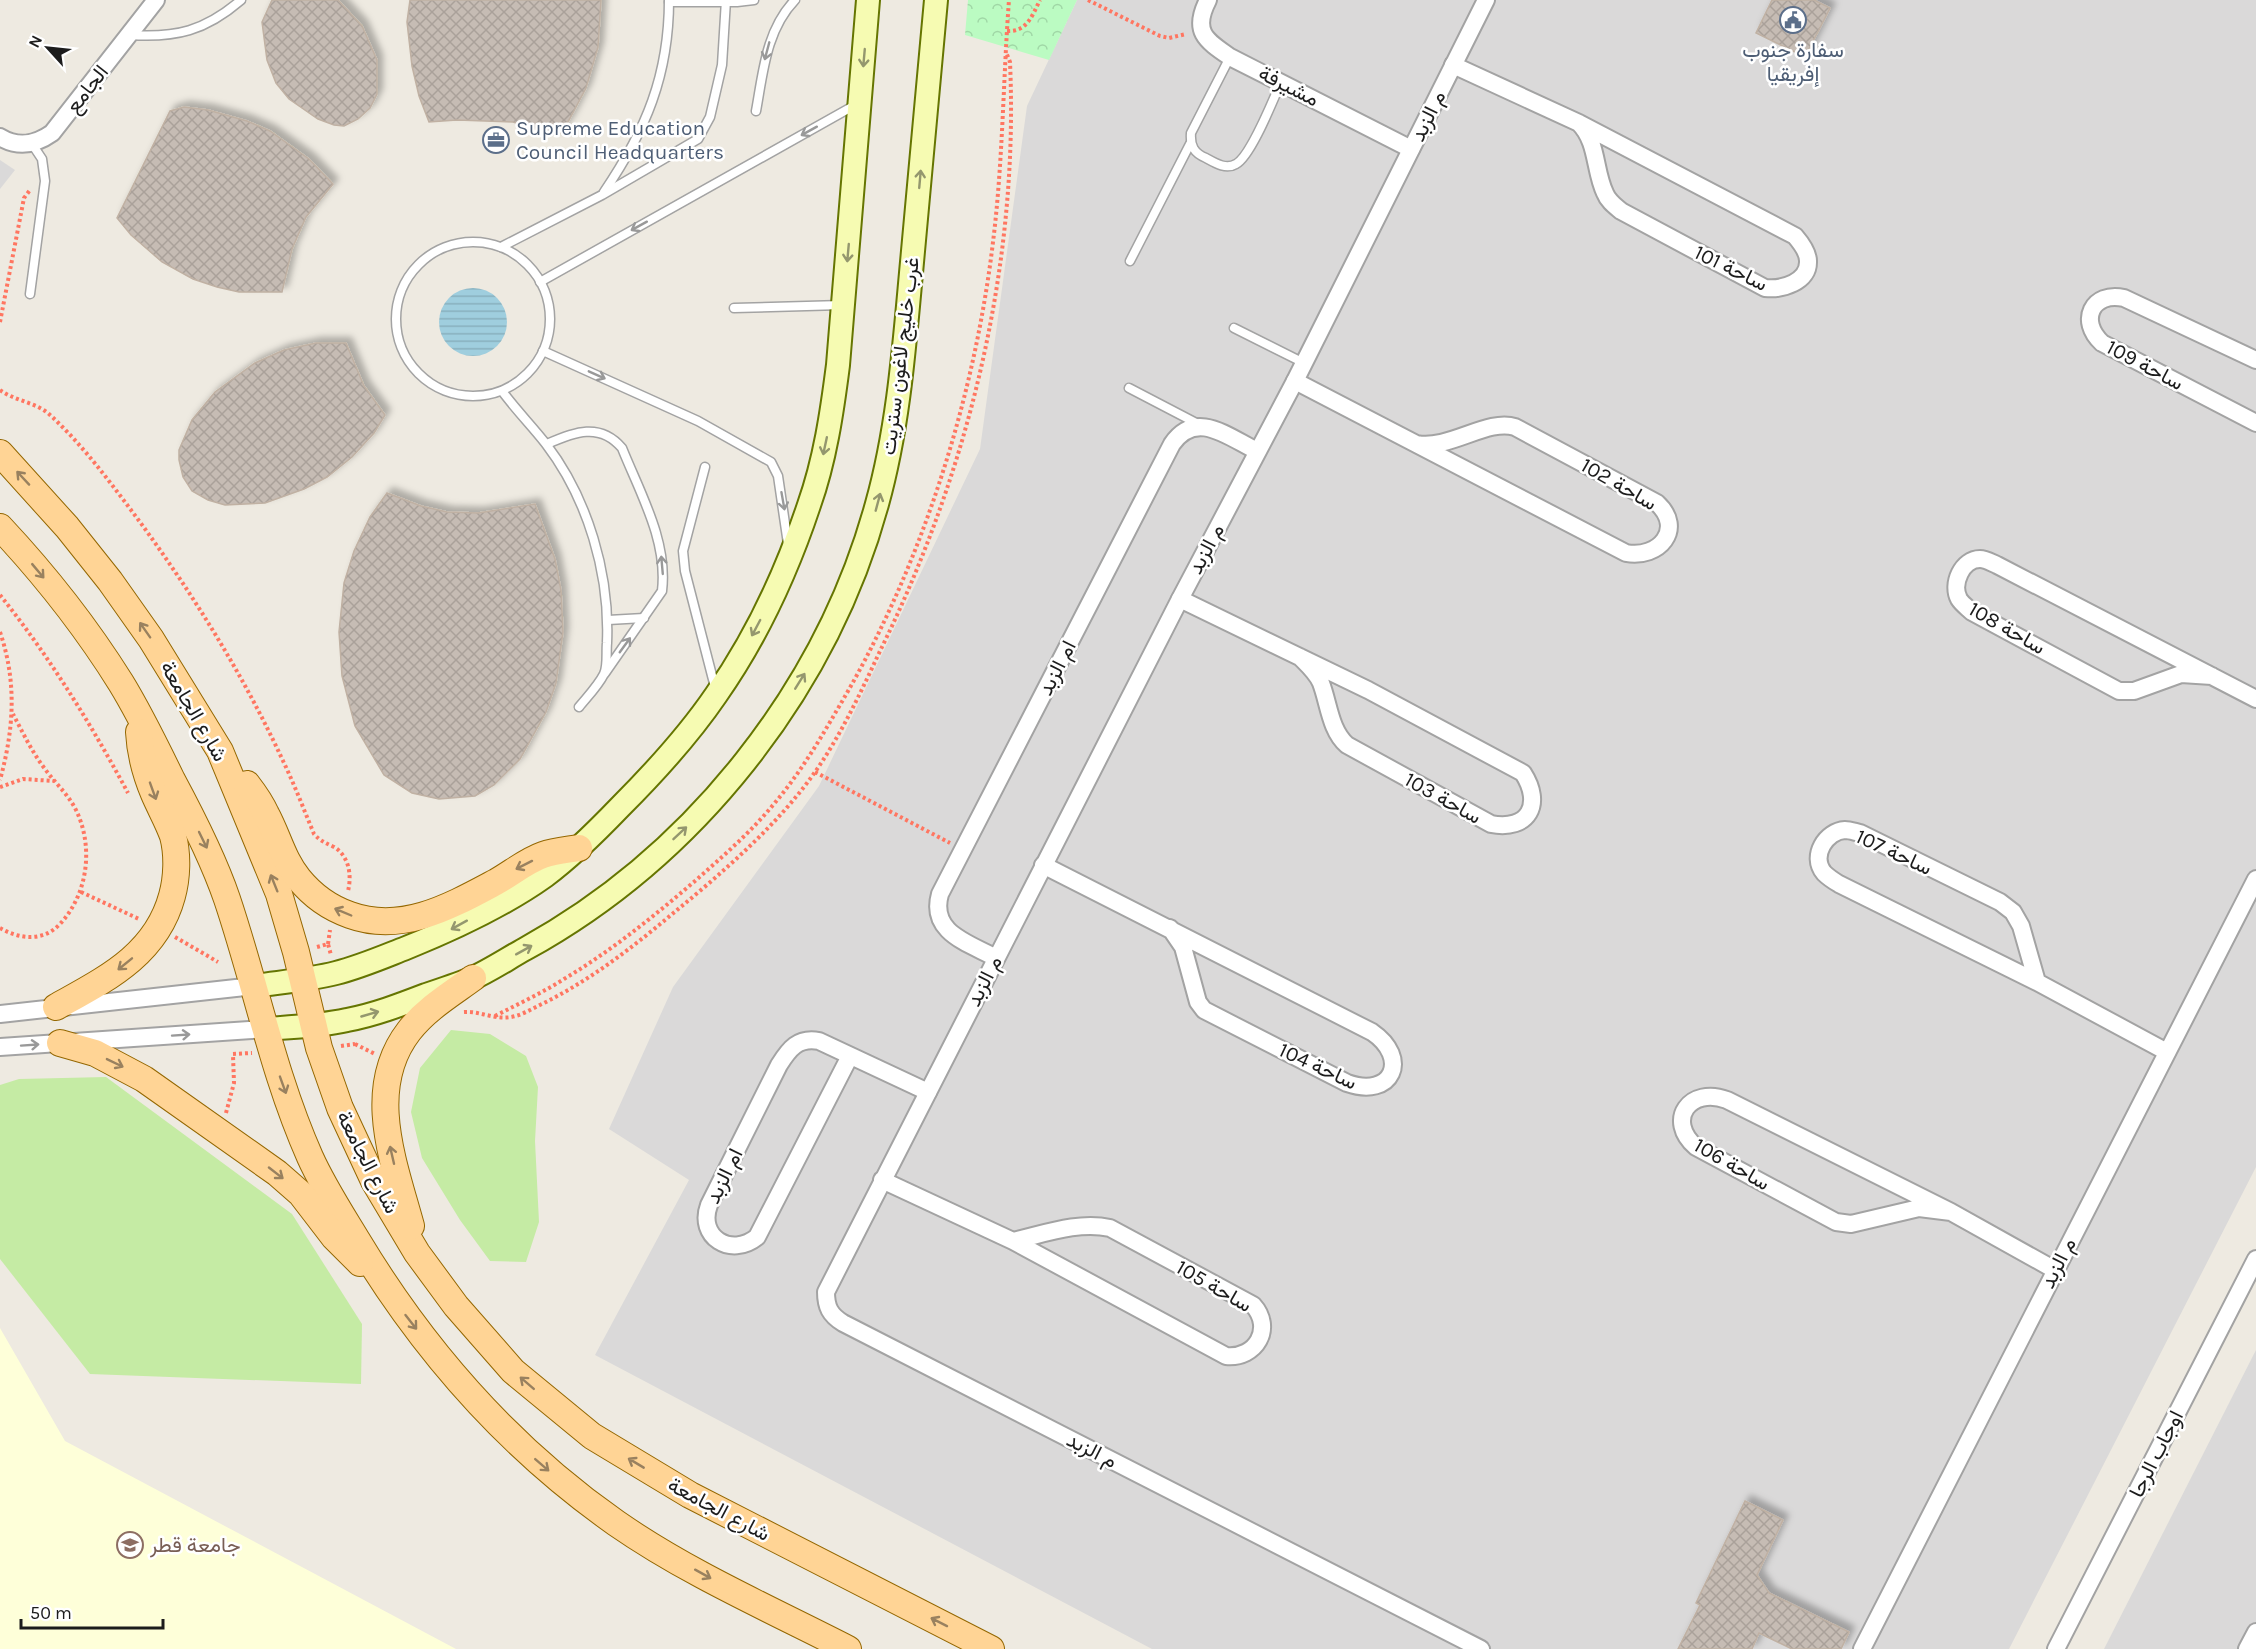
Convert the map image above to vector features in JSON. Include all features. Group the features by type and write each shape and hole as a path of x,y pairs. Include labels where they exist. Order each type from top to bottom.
{"main road":[{"name":"شارع الجامعة","path":"0,453 67,527 110,580 151,639 220,751 279,894 296,952 313,1025 340,1108 374,1181 417,1253 456,1306 513,1371 592,1436 722,1512 991,1649"},
{"path":"0,527 70,609 120,681 206,845 247,960 271,1051 310,1158 327,1191 397,1304 452,1376 505,1432 548,1470 618,1524 654,1547 848,1649"},
{"path":"56,1007 104,981 138,955 160,928 167,914 175,884 176,859 173,837 152,791 140,744 138,713"},
{"path":"220,751 239,773 266,814 290,869 317,897 339,911 373,921 398,922 420,918 497,881 516,868 544,855 579,849"},
{"path":"417,1253 386,1125 384,1102 387,1079 391,1062 408,1032 428,1012 473,978"},
{"path":"60,1043 115,1062 218,1130 295,1189 355,1260 377,1274"}],"street":[{"name":"الجامع","path":"32,144 52,133 156,0"},
{"path":"0,1014 302,980 336,973 448,931 543,877 579,849 672,753 717,694 754,631 790,558 821,466 832,411 844,305 868,0"},
{"name":"غرب خليج لاغون ستريت","path":"265,1029 347,1020 473,978 561,929 590,910 689,824 742,766 810,665 828,630 863,548 878,503 900,393 936,0"},
{"path":"1201,29 1200,19 1208,0"},
{"name":"م الزبد","path":"1481,1649 834,1317 829,1308 826,1292 1043,865 1295,381 1486,0"},
{"name":"مشيرفة","path":"1201,29 1206,39 1230,57 1412,149"},
{"name":"ساحة 101","path":"1453,65 1579,123 1795,236 1809,260 1804,273 1792,284 1775,289 1765,288 1621,211 1605,193 1590,140 1586,130 1579,123"},
{"path":"0,137 10,143 32,144"},
{"name":"ساحة 109","path":"2256,360 2124,297 2103,298 2097,302 2090,315 2091,330 2102,343 2256,423"},
{"name":"ساحة 102","path":"1295,381 1626,553 1644,554 1653,551 1667,535 1670,524 1665,510 1657,502 1515,427 1509,425 1493,427 1437,445 1417,444"},
{"path":"1200,426 1257,451"},
{"name":"ام الزبد","path":"996,958 945,930 938,914 937,904 940,894 1172,444 1185,430 1200,426"},
{"name":"ساحة 108","path":"2212,676 2181,674 2134,692 2120,691 1972,612 1959,599 1956,591 1957,580 1965,565 1978,559 1985,560 2212,676 2256,699"},
{"name":"ساحة 103","path":"1180,599 1300,657 1368,690 1523,773 1534,793 1533,805 1529,813 1511,825 1491,824 1347,745 1337,733 1321,683 1300,657"},
{"name":"ساحة 107","path":"2037,982 2021,926 2013,912 2000,902 1860,832 1846,830 1831,835 1825,840 1819,857 1819,865 1824,873 1839,884 2037,982 2167,1052"},
{"name":"ساحة 104","path":"1043,865 1170,928 1372,1032 1382,1039 1390,1050 1393,1061 1391,1074 1383,1083 1372,1088 1362,1088 1347,1083 1204,1010 1198,1002 1184,947 1170,928"},
{"name":"م الزبد","path":"1862,1649 2256,879"},
{"path":"0,1047 265,1029"},
{"name":"ام الزبد","path":"850,1056 757,1237 750,1243 735,1247 712,1235 706,1213 787,1052 803,1040 811,1040 850,1056 928,1092"},
{"name":"ساحة 106","path":"1950,1212 1919,1208 1851,1224 1836,1222 1695,1147 1683,1132 1683,1116 1693,1101 1701,1097 1719,1097 1950,1212 2055,1270"},
{"name":"ساحة 105","path":"882,1180 1013,1241 1226,1356 1243,1355 1259,1340 1263,1331 1260,1313 1253,1305 1110,1227 1078,1226 1013,1241"},
{"name":"اوجاب الرجا","path":"2056,1649 2256,1259"},
{"path":"2247,1649 2256,1632"}],"lane":[{"path":"129,35 160,37 179,34 209,22 241,0"},
{"path":"602,195 634,145 655,96 666,54 669,1 754,0"},
{"path":"756,111 770,42 778,23 795,0"},
{"path":"501,248 602,195 691,144 703,132 710,117 722,65 726,1"},
{"path":"1130,261 1190,144 1191,133 1230,57"},
{"path":"1190,144 1198,155 1224,167 1235,165 1246,156 1281,82"},
{"path":"540,282 860,102"},
{"path":"30,294 45,181 42,159 32,144"},
{"path":"480,243 501,248 516,255 530,267 540,282 548,302 550,323 543,351 526,374 502,391 482,396 461,396 440,389 422,378 409,361 400,342 396,321 399,299 408,280 421,263 438,251 458,244 480,243"},
{"path":"734,308 844,305"},
{"path":"1234,328 1304,363"},
{"path":"543,351 698,421 771,462 775,467 781,492 790,558"},
{"path":"1129,388 1200,426"},
{"path":"502,391 546,444 573,489 592,532 608,620 605,673"},
{"path":"546,444 568,434 597,432 607,434 622,448 659,542 662,591 579,707"},
{"path":"705,467 683,550 685,571 717,694"},
{"path":"608,620 644,618"}],"path":[{"path":"1006,52 1010,0"},
{"path":"1007,31 1016,32 1023,28 1030,20 1040,0"},
{"path":"1088,0 1160,36 1169,38 1201,29"},
{"path":"0,322 24,198 32,188 45,181"},
{"path":"0,390 6,395 46,412 120,494 171,564 223,648 285,764 314,834 318,839 340,852 346,859 350,881 330,932 328,944 336,973"},
{"path":"0,595 41,649 91,728 132,801"},
{"path":"0,632 9,668 13,714 0,780"},
{"path":"0,928 20,936 34,938 45,935 58,927 81,892 86,866 85,845 76,810 36,756 13,714"},
{"path":"815,772 963,850"},
{"path":"0,787 23,778 54,781"},
{"path":"81,892 160,928 218,962"},
{"path":"296,952 328,944"},
{"path":"218,1130 226,1113 234,1083 233,1055"}],"shaded area":[{"path":"1077,0 2256,0 2256,1167 2009,1649 1152,1649 595,1355 689,1180 609,1129 673,987 819,786 980,449 1027,106"},
{"path":"0,160 15,170 0,189"},
{"name":"جامعة قطر","path":"0,1328 65,1441 456,1649 0,1649"},
{"path":"2256,1350 2256,1649 2104,1649"}],"green space":[{"path":"968,0 1077,0 1049,60 965,35"},
{"path":"451,1030 490,1034 526,1056 538,1087 535,1141 539,1222 526,1262 490,1261 460,1220 422,1158 411,1112 420,1068"},
{"path":"106,1077 292,1214 362,1324 361,1384 90,1374 0,1259 0,1085 19,1079"}],"water":[{"path":"473,288 486,291 497,298 504,309 507,322 504,335 497,346 486,353 473,356 460,353 449,346 442,335 439,322 442,309 449,298 460,291"}],"building":[{"path":"272,0 338,0 362,26 377,60 377,94 370,108 358,119 344,126 318,119 289,99 276,83 267,60 262,22"},
{"path":"410,0 601,0 598,47 586,88 558,136 513,122 457,120 429,122 419,96 412,66 407,22"},
{"name":"سفارة جنوب إفريقيا","path":"1772,0 1814,0 1830,8 1805,57 1756,33"},
{"path":"184,107 208,110 247,121 270,131 309,159 333,184 306,217 292,249 282,292 239,292 193,279 162,262 131,235 117,218 170,111"},
{"path":"316,343 346,343 364,386 385,415 374,433 352,457 327,477 304,489 265,503 225,505 208,500 192,491 183,477 179,450 192,420 215,392 255,363 284,350"},
{"path":"387,493 421,506 447,512 478,513 535,504 555,559 561,590 563,632 556,683 546,712 520,759 494,785 475,796 439,799 412,793 384,775 355,726 342,676 339,632 344,583 354,551 370,517"},
{"path":"1745,1501 1783,1520 1757,1575 1769,1593 1849,1632 1841,1649 1792,1649 1759,1633 1752,1649 1678,1649 1700,1605 1696,1603"}],"place":[{"name":"سفارة جنوب إفريقيا","path":"1793,20"},
{"name":"Supreme Education Council Headquarters","path":"496,140"},
{"name":"جامعة قطر","path":"130,1545"}]}
